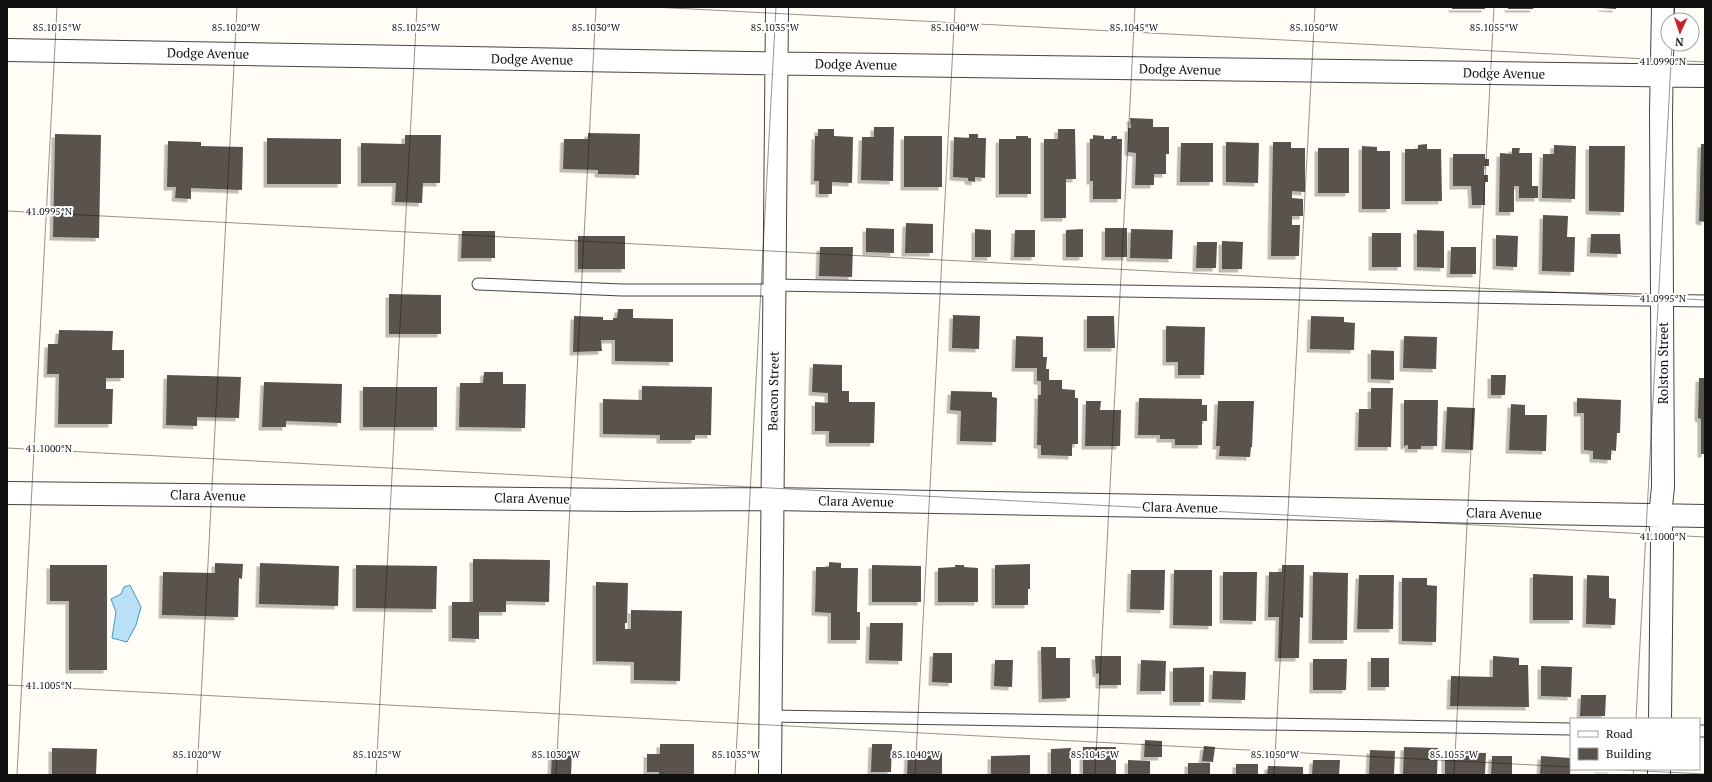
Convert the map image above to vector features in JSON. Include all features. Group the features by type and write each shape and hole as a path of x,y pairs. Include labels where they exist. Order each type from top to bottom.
{"street":[{"name":"Beacon Street","path":"770,775 769,716 777,7"},
{"name":"Rolston Street","path":"1660,718 1662,543 1660,516 1662,487 1663,300 1661,75 1663,7"},
{"name":"Dodge Avenue","path":"7,50 776,63 1705,76"},
{"name":"Clara Avenue","path":"7,493 628,500 772,499 1705,516"}],"lane":[{"path":"478,284 622,290 774,288 1705,301"},
{"path":"769,716 1570,729"}],"water":[{"path":"130,585 141,607 136,625 127,642 112,638 116,612 111,599 121,594 124,587"}],"building":[{"path":"1452,7 1485,7 1485,9 1452,9"},
{"path":"1508,7 1534,7 1533,9 1508,9"},
{"path":"1616,7 1616,9 1601,8"},
{"path":"1130,118 1153,119 1153,127 1169,127 1169,154 1166,154 1166,174 1154,174 1154,185 1135,185 1136,153 1128,152 1128,128 1131,128"},
{"path":"874,127 894,127 893,181 861,180 862,137 874,137"},
{"path":"818,129 834,129 834,136 853,137 852,183 832,182 832,194 819,194 819,181 814,181 815,136 818,136"},
{"path":"1058,129 1075,129 1076,179 1066,179 1066,218 1044,218 1044,139 1058,139"},
{"path":"588,133 640,134 639,175 598,174 598,170 563,169 564,139 588,139"},
{"path":"55,134 101,135 99,238 53,237"},
{"path":"969,134 978,134 978,138 986,138 985,178 975,177 975,182 968,181 968,178 953,177 954,137 969,138"},
{"path":"405,135 441,135 440,183 423,183 422,203 395,202 396,183 361,183 361,143 405,144"},
{"path":"1093,135 1104,136 1104,139 1111,139 1112,136 1117,136 1117,139 1122,139 1121,199 1093,199 1093,181 1090,181 1090,139 1093,139"},
{"path":"904,136 942,136 942,187 904,187"},
{"path":"1016,136 1028,136 1028,138 1031,138 1031,194 999,194 999,139 1016,139"},
{"path":"267,138 341,139 341,184 267,184"},
{"path":"168,141 201,142 201,146 243,147 242,190 191,188 191,199 175,198 176,187 167,187"},
{"path":"1226,142 1259,143 1258,183 1226,182"},
{"path":"1273,142 1291,142 1291,148 1305,148 1305,192 1292,191 1292,198 1303,199 1303,216 1292,216 1292,225 1300,225 1299,256 1271,256"},
{"path":"1181,143 1213,143 1213,182 1180,182"},
{"path":"1427,144 1427,149 1441,149 1442,201 1405,201 1405,149 1418,149 1418,145"},
{"path":"1701,144 1705,144 1705,222 1699,221"},
{"path":"1554,145 1576,146 1575,199 1542,198 1543,154 1554,154"},
{"path":"1362,146 1377,147 1377,151 1390,151 1390,209 1362,209"},
{"path":"1589,146 1625,146 1624,212 1589,211"},
{"path":"1318,148 1349,148 1349,193 1318,193"},
{"path":"1512,148 1520,148 1519,153 1532,153 1532,186 1538,186 1538,198 1519,198 1519,186 1514,186 1514,212 1499,212 1500,153 1512,154"},
{"path":"1453,154 1485,154 1485,159 1489,159 1489,166 1484,166 1484,175 1488,175 1488,182 1485,182 1485,205 1472,205 1471,186 1453,186"},
{"path":"1543,215 1568,216 1567,237 1575,237 1574,272 1542,271"},
{"path":"906,223 933,224 933,253 905,253"},
{"path":"866,228 894,229 894,253 866,252"},
{"path":"1105,228 1127,228 1127,257 1105,257"},
{"path":"975,229 991,230 991,257 975,257"},
{"path":"1083,229 1083,257 1066,257 1066,230"},
{"path":"1131,229 1173,230 1172,259 1130,258"},
{"path":"1015,230 1035,230 1035,257 1014,257"},
{"path":"1417,230 1444,231 1444,268 1417,267"},
{"path":"462,231 495,231 495,258 461,258"},
{"path":"1372,233 1401,233 1401,267 1372,267"},
{"path":"1591,234 1620,234 1621,254 1590,253"},
{"path":"1496,235 1518,236 1517,267 1496,266"},
{"path":"578,236 625,236 625,269 578,269"},
{"path":"1222,241 1243,242 1242,269 1222,269"},
{"path":"1197,242 1217,242 1216,268 1196,268"},
{"path":"820,247 853,247 852,277 819,276"},
{"path":"1451,247 1476,247 1476,274 1450,274"},
{"path":"389,294 441,295 441,334 389,334"},
{"path":"618,309 633,309 633,318 673,319 673,362 615,361 615,340 601,340 602,351 573,352 574,316 603,317 603,320 613,320 613,318 617,318"},
{"path":"953,315 980,316 979,349 952,348"},
{"path":"1087,316 1114,316 1115,348 1087,348"},
{"path":"1311,316 1344,317 1344,322 1355,323 1354,350 1310,349"},
{"path":"1166,326 1205,327 1204,375 1178,375 1178,362 1166,362"},
{"path":"59,330 113,331 112,350 124,350 124,378 106,378 106,389 113,389 112,424 58,424 59,374 47,374 48,344 58,344"},
{"path":"1016,336 1043,337 1043,357 1047,357 1046,369 1049,369 1049,380 1062,380 1062,389 1075,390 1075,398 1078,398 1078,444 1072,444 1072,456 1041,455 1041,445 1037,445 1038,395 1041,395 1041,381 1037,381 1037,368 1015,368"},
{"path":"1404,336 1437,337 1436,369 1403,368"},
{"path":"1371,350 1394,351 1394,380 1371,379"},
{"path":"813,364 842,365 842,391 849,391 849,402 875,402 874,443 829,443 829,431 815,431 815,402 828,403 828,393 812,392"},
{"path":"484,372 503,372 503,384 526,384 525,428 459,427 460,383 483,383"},
{"path":"167,375 241,377 239,418 197,417 197,426 166,425"},
{"path":"1491,375 1506,375 1505,395 1491,395"},
{"path":"1699,378 1705,378 1705,454 1701,454 1701,419 1698,418"},
{"path":"264,382 342,384 341,423 286,421 286,427 262,427"},
{"path":"642,386 712,387 711,435 695,435 695,440 660,440 660,435 603,434 603,399 642,400"},
{"path":"363,387 437,387 437,427 363,427"},
{"path":"1371,388 1393,388 1391,447 1358,447 1359,409 1371,409"},
{"path":"951,391 992,392 992,397 997,398 996,442 960,441 961,411 950,410"},
{"path":"1139,398 1202,399 1202,405 1207,405 1207,421 1202,421 1202,445 1175,445 1175,439 1160,439 1160,435 1138,435"},
{"path":"1577,398 1621,400 1620,433 1617,433 1616,451 1611,450 1611,460 1593,459 1593,451 1584,450 1584,413 1577,413"},
{"path":"1404,400 1438,400 1437,446 1421,446 1421,449 1408,449 1408,445 1404,446"},
{"path":"1086,401 1101,401 1100,410 1121,410 1120,446 1085,446"},
{"path":"1218,401 1254,401 1252,447 1250,457 1219,456 1220,446 1216,446"},
{"path":"1511,404 1525,405 1525,415 1547,415 1546,451 1509,450"},
{"path":"1447,407 1475,408 1473,450 1445,449"},
{"path":"473,559 550,560 549,602 506,601 506,612 479,612 479,639 452,638 452,602 473,602"},
{"path":"829,562 841,563 841,568 858,568 857,612 860,612 860,640 831,640 831,613 815,612 816,567 829,567"},
{"path":"215,563 243,564 242,579 239,578 238,617 162,615 163,572 215,573"},
{"path":"260,563 339,566 338,606 259,604"},
{"path":"1030,564 1030,589 1028,589 1028,605 995,605 995,565"},
{"path":"50,565 107,565 107,670 69,670 69,601 50,601"},
{"path":"356,565 437,566 436,609 356,608"},
{"path":"872,565 921,566 921,602 872,602"},
{"path":"955,565 978,568 978,602 938,602 938,568 955,567"},
{"path":"1282,565 1304,565 1303,618 1300,617 1299,658 1278,658 1279,617 1268,617 1269,572 1282,572"},
{"path":"1131,570 1165,570 1164,610 1130,609"},
{"path":"1174,570 1212,570 1212,626 1173,625"},
{"path":"1223,572 1257,572 1256,621 1223,620"},
{"path":"1313,572 1348,573 1347,640 1312,640"},
{"path":"1533,574 1573,576 1573,620 1533,620"},
{"path":"1359,575 1394,575 1393,629 1357,629"},
{"path":"1587,575 1609,576 1609,598 1616,599 1615,625 1586,624"},
{"path":"1402,578 1427,578 1427,585 1437,586 1436,642 1402,641"},
{"path":"596,582 628,583 627,623 625,623 625,629 631,629 631,610 682,611 680,681 634,680 634,662 596,661"},
{"path":"870,623 903,623 902,661 869,660"},
{"path":"1041,647 1056,647 1056,658 1070,658 1070,698 1042,699"},
{"path":"933,653 952,653 952,683 932,682"},
{"path":"1095,656 1121,656 1121,685 1099,685 1099,673 1096,674"},
{"path":"1493,656 1519,658 1519,665 1528,665 1529,707 1450,706 1451,676 1493,677"},
{"path":"1371,658 1389,658 1389,687 1371,687"},
{"path":"1313,659 1347,659 1346,690 1313,690"},
{"path":"995,660 1013,660 1012,687 994,686"},
{"path":"1141,660 1166,661 1165,691 1140,691"},
{"path":"1541,666 1572,667 1571,697 1541,696"},
{"path":"1204,667 1204,702 1173,702 1173,668"},
{"path":"1213,671 1246,672 1245,700 1212,699"},
{"path":"1581,695 1606,695 1605,716 1580,716"},
{"path":"1145,740 1162,741 1162,757 1144,757"},
{"path":"660,744 694,744 694,775 659,775 659,772 647,772 647,754 660,754"},
{"path":"872,744 892,744 891,772 871,772"},
{"path":"1204,746 1215,747 1213,762 1202,761"},
{"path":"1083,747 1116,747 1116,775 1083,775"},
{"path":"1404,747 1438,748 1437,775 1403,775"},
{"path":"52,748 97,749 96,775 52,775"},
{"path":"1071,748 1071,775 1051,775 1051,749"},
{"path":"552,749 572,750 571,775 551,775"},
{"path":"1370,750 1395,751 1394,775 1369,775"},
{"path":"908,752 942,752 942,775 907,775"},
{"path":"1445,752 1486,753 1485,775 1445,775"},
{"path":"1030,755 1030,775 991,775 991,756"},
{"path":"1492,756 1512,756 1512,775 1491,775"},
{"path":"1541,756 1570,758 1570,775 1540,775"},
{"path":"1128,760 1150,761 1150,775 1128,775"},
{"path":"1313,760 1340,760 1339,775 1312,775"},
{"path":"1188,763 1210,763 1210,775 1188,775"},
{"path":"1236,764 1258,764 1258,775 1236,775"},
{"path":"1268,766 1303,767 1303,775 1267,775"}]}
